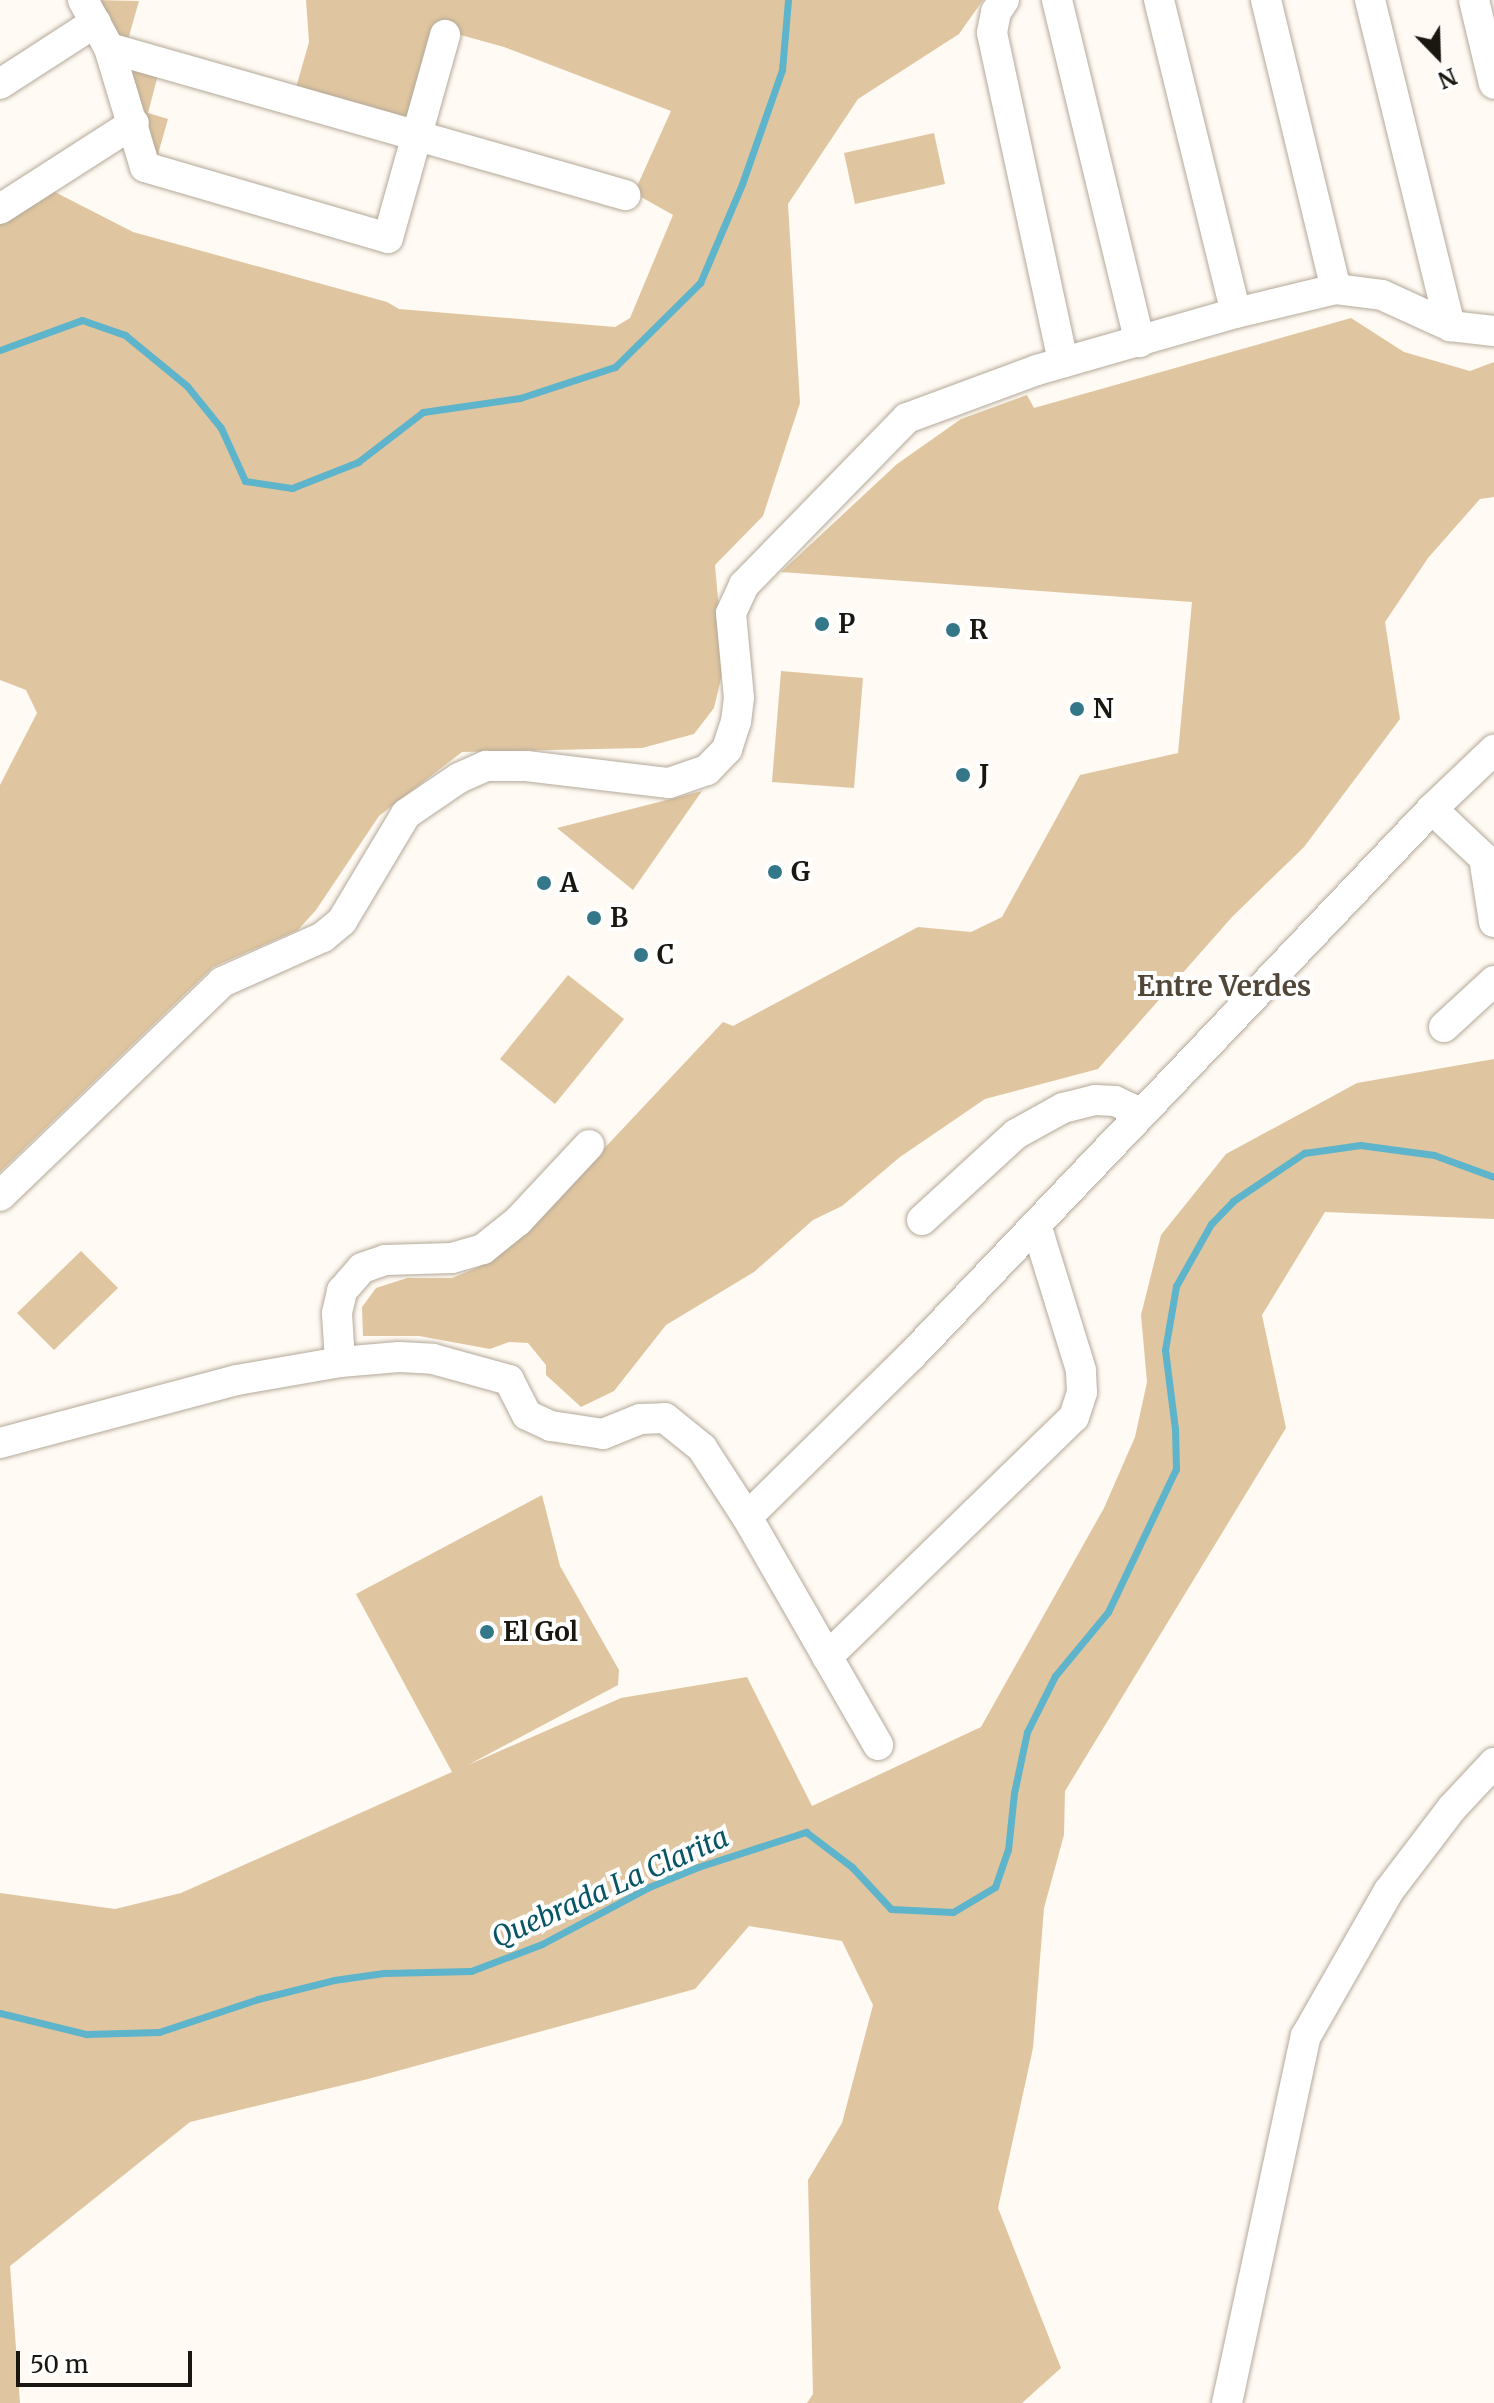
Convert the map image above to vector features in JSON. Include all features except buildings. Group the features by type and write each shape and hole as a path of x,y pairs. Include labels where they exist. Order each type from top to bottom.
{"street":[{"path":"1004,0 996,12 992,33 1063,362"},
{"path":"1057,0 1140,342"},
{"path":"1159,0 1236,313"},
{"path":"1266,0 1336,289"},
{"path":"1370,0 1450,326"},
{"path":"1474,0 1494,84"},
{"path":"0,84 96,23"},
{"path":"96,23 134,123 145,167 388,238 445,35"},
{"path":"96,23 417,133 625,195"},
{"path":"0,209 134,123"},
{"path":"0,1196 222,982 323,937 342,921 406,814 459,778 486,766 526,766 669,783 707,770 727,749 736,722 738,683 731,613 744,585 907,418 970,392 1063,362 1236,313 1336,289 1382,295 1450,326 1494,331"},
{"path":"747,1517 911,1356 1432,809 1494,750"},
{"path":"1432,809 1484,858 1494,922"},
{"path":"1444,1027 1494,981"},
{"path":"922,1220 1016,1134 1063,1108 1095,1100 1115,1101 1141,1113"},
{"path":"340,1362 337,1313 342,1291 362,1268 385,1260 452,1258 483,1249 518,1221 589,1145"},
{"path":"827,1657 1074,1417 1082,1392 1081,1370 1036,1225"},
{"path":"0,1443 237,1380 340,1362 399,1357 433,1359 509,1380 527,1415 551,1426 603,1434 640,1419 665,1418 702,1448 747,1517 878,1745"},
{"path":"1227,2403 1306,2036 1388,1892 1452,1808 1494,1763"}],"shaded area":[{"path":"92,0 139,1 127,43 112,39"},
{"path":"306,0 983,0 959,34 858,99 788,204 800,403 763,516 715,565 724,666 714,708 694,734 642,748 462,752 379,816 316,910 298,930 213,967 0,1172 0,785 37,713 26,690 0,680 0,223 49,189 133,232 387,302 399,309 615,327 630,318 673,215 634,193 671,111 504,47 457,34 413,122 295,91 309,42"},
{"path":"128,61 159,71 148,113 168,119 156,161"},
{"path":"934,133 945,184 855,204 844,153"},
{"path":"1351,318 1404,352 1470,371 1494,362 1494,497 1480,499 1428,558 1385,622 1400,719 1304,847 1232,917 1098,1069 985,1099 900,1157 842,1206 813,1220 754,1272 666,1325 614,1391 581,1407 546,1375 546,1365 528,1343 509,1342 490,1349 419,1336 363,1336 362,1307 376,1288 407,1278 452,1278 479,1267 535,1222 723,1022 733,1026 918,927 971,932 1002,917 1080,775 1178,753 1192,602 781,572 897,464 961,419 1027,395 1034,408"},
{"path":"781,671 863,678 854,788 772,782"},
{"path":"702,791 633,890 557,828"},
{"path":"568,975 624,1019 555,1104 500,1059"},
{"path":"1494,1059 1494,1219 1325,1212 1262,1315 1286,1428 1065,1791 1064,1835 1044,1908 1033,2048 998,2208 1061,2368 1022,2403 807,2403 813,2394 808,2180 842,2123 873,2005 842,1941 749,1926 695,1989 368,2079 190,2122 10,2266 20,2403 0,2403 0,1893 115,1909 181,1893 452,1772 356,1594 542,1495 560,1566 619,1670 618,1685 468,1765 621,1698 747,1677 812,1806 981,1727 1104,1508 1135,1437 1147,1382 1141,1315 1161,1235 1226,1154 1357,1083"},
{"path":"81,1251 118,1288 54,1350 17,1313"}],"waterway":[{"path":"0,350 82,320 125,335 187,386 221,428 245,481 292,488 358,462 423,412 520,398 615,367 700,283 742,184 782,70 788,0"},
{"name":"Quebrada La Clarita","path":"0,2013 86,2034 159,2032 258,1999 334,1980 384,1973 471,1971 542,1944 649,1887 698,1867 806,1832 852,1867 891,1909 953,1912 995,1887 1008,1850 1014,1793 1027,1732 1055,1676 1108,1612 1176,1469 1175,1429 1165,1350 1176,1286 1211,1224 1233,1201 1304,1153 1360,1145 1434,1155 1494,1177"}],"place":[{"name":"P","path":"822,624"},
{"name":"R","path":"953,630"},
{"name":"N","path":"1077,709"},
{"name":"J","path":"963,775"},
{"name":"G","path":"775,872"},
{"name":"A","path":"544,883"},
{"name":"B","path":"594,918"},
{"name":"C","path":"641,955"},
{"name":"El Gol","path":"487,1632"}],"district":[{"name":"Entre Verdes","path":"1224,986"}]}
